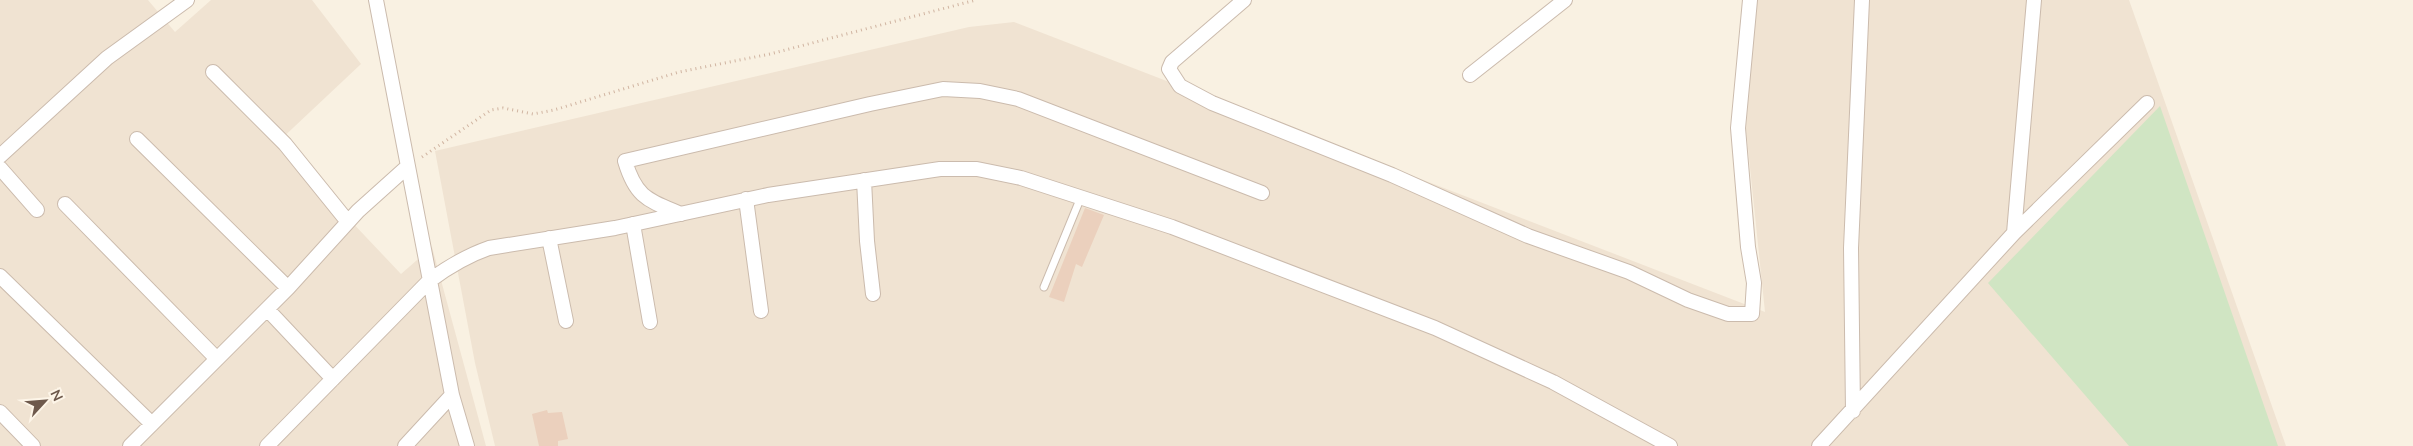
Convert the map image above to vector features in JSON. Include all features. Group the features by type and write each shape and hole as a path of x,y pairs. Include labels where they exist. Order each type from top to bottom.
{"street":[{"path":"0,156 107,58 188,0"},
{"path":"376,0 452,396 467,446"},
{"path":"1244,0 1172,62 1168,70 1180,86 1212,102 1392,175 1528,236 1629,272 1688,300 1728,314 1746,316 1752,314 1754,283 1748,247 1738,128 1750,0"},
{"path":"1470,75 1565,0"},
{"path":"1852,411 1851,248 1862,0"},
{"path":"2014,232 2034,0"},
{"path":"213,72 285,144 348,222"},
{"path":"681,214 641,194 630,177 625,161 870,104 943,90 980,91 1018,100 1262,193"},
{"path":"1820,446 2014,232 2147,103"},
{"path":"137,139 288,288"},
{"path":"130,446 288,288 348,222 407,167"},
{"path":"0,168 37,210"},
{"path":"267,446 429,280 457,261 473,254 489,248 633,224 746,199 940,169 977,169 1021,178 1172,227 1435,328 1553,382 1670,446"},
{"path":"864,180 866,241 873,294"},
{"path":"746,199 761,311"},
{"path":"66,204 217,359"},
{"path":"633,224 650,322"},
{"path":"548,238 566,321"},
{"path":"0,276 152,424"},
{"path":"267,309 333,379"},
{"path":"404,446 452,396"},
{"path":"0,412 33,446"}],"lane":[{"path":"1044,288 1081,197"}],"path":[{"path":"407,167 490,110 503,108 532,114 554,110 679,72 770,54 976,0"}],"shaded area":[{"path":"0,0 148,0 175,32 211,0 312,0 361,64 277,143 401,274 432,247 486,446 0,446"},
{"path":"1756,0 2129,0 2286,446 495,446 475,363 435,151 969,27 1014,22 1765,312 1746,129"}],"green space":[{"path":"2160,106 2278,446 2129,446 1988,283"}],"building":[{"path":"1085,208 1104,215 1082,267 1076,264 1064,302 1049,297"},
{"path":"547,410 548,413 562,412 568,439 558,441 558,446 539,446 532,414"}]}
